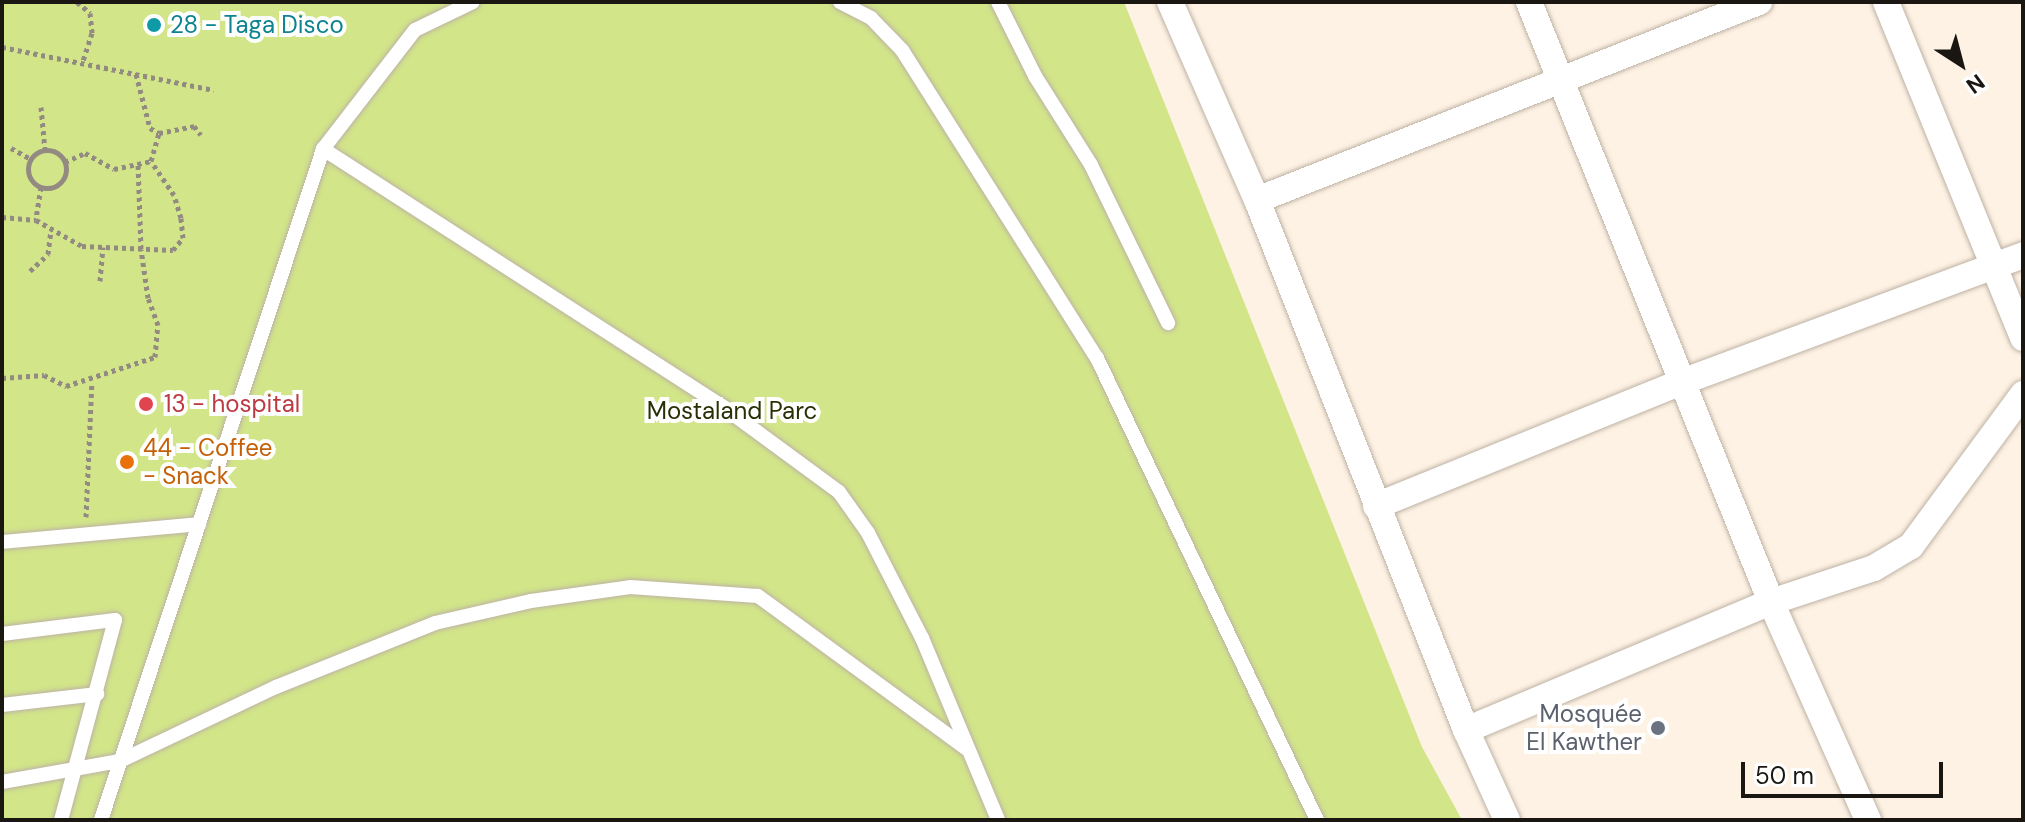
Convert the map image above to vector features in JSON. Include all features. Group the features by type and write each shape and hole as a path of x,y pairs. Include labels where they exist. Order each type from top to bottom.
{"street":[{"path":"1170,2 1257,200 1466,730 1507,820"},
{"path":"1529,2 1771,602 1868,820"},
{"path":"1257,200 1759,2"},
{"path":"1886,2 1991,267 2023,338"},
{"path":"1376,506 1682,382 2023,255"},
{"path":"1466,730 1771,602 1874,568 1911,546 2023,394"}],"lane":[{"path":"101,820 323,149 415,30 473,2"},
{"path":"840,2 871,18 902,50 1097,358 1317,820"},
{"path":"998,2 1035,76 1091,165 1168,323"},
{"path":"323,149 722,406 839,492 868,533 922,638 998,820"},
{"path":"2,542 199,524"},
{"path":"2,782 120,761 276,687 435,623 531,601 630,587 758,596 966,748"},
{"path":"2,634 115,620 61,820"},
{"path":"2,705 97,694"}],"path":[{"path":"77,2 90,13 92,33 82,63"},
{"path":"2,47 214,90"},
{"path":"136,74 150,128 159,133 194,126 201,135"},
{"path":"41,107 45,150"},
{"path":"151,161 159,133"},
{"path":"11,148 31,159"},
{"path":"31,159 45,150"},
{"path":"45,150 65,162"},
{"path":"65,162 85,153 114,169 151,161"},
{"path":"31,159 29,175 41,187"},
{"path":"2,217 36,220 82,246 173,250 183,238 174,195 151,161"},
{"path":"41,187 64,179 65,162"},
{"path":"2,378 44,375 66,386 92,382 155,357 158,325 148,298 141,249 138,163"},
{"path":"36,220 41,187"},
{"path":"30,271 48,254 51,230"},
{"path":"100,281 103,247"},
{"path":"85,534 92,382"}],"green space":[{"name":"Mostaland Parc","path":"2,2 1124,2 1422,747 1462,820 2,820"}],"place":[{"name":"28 - Taga Disco","path":"154,25"},
{"name":"13 - hospital","path":"146,404"},
{"name":"44 - Coffee - Snack","path":"127,462"},
{"name":"Mosquée El Kawther","path":"1658,728"}]}
